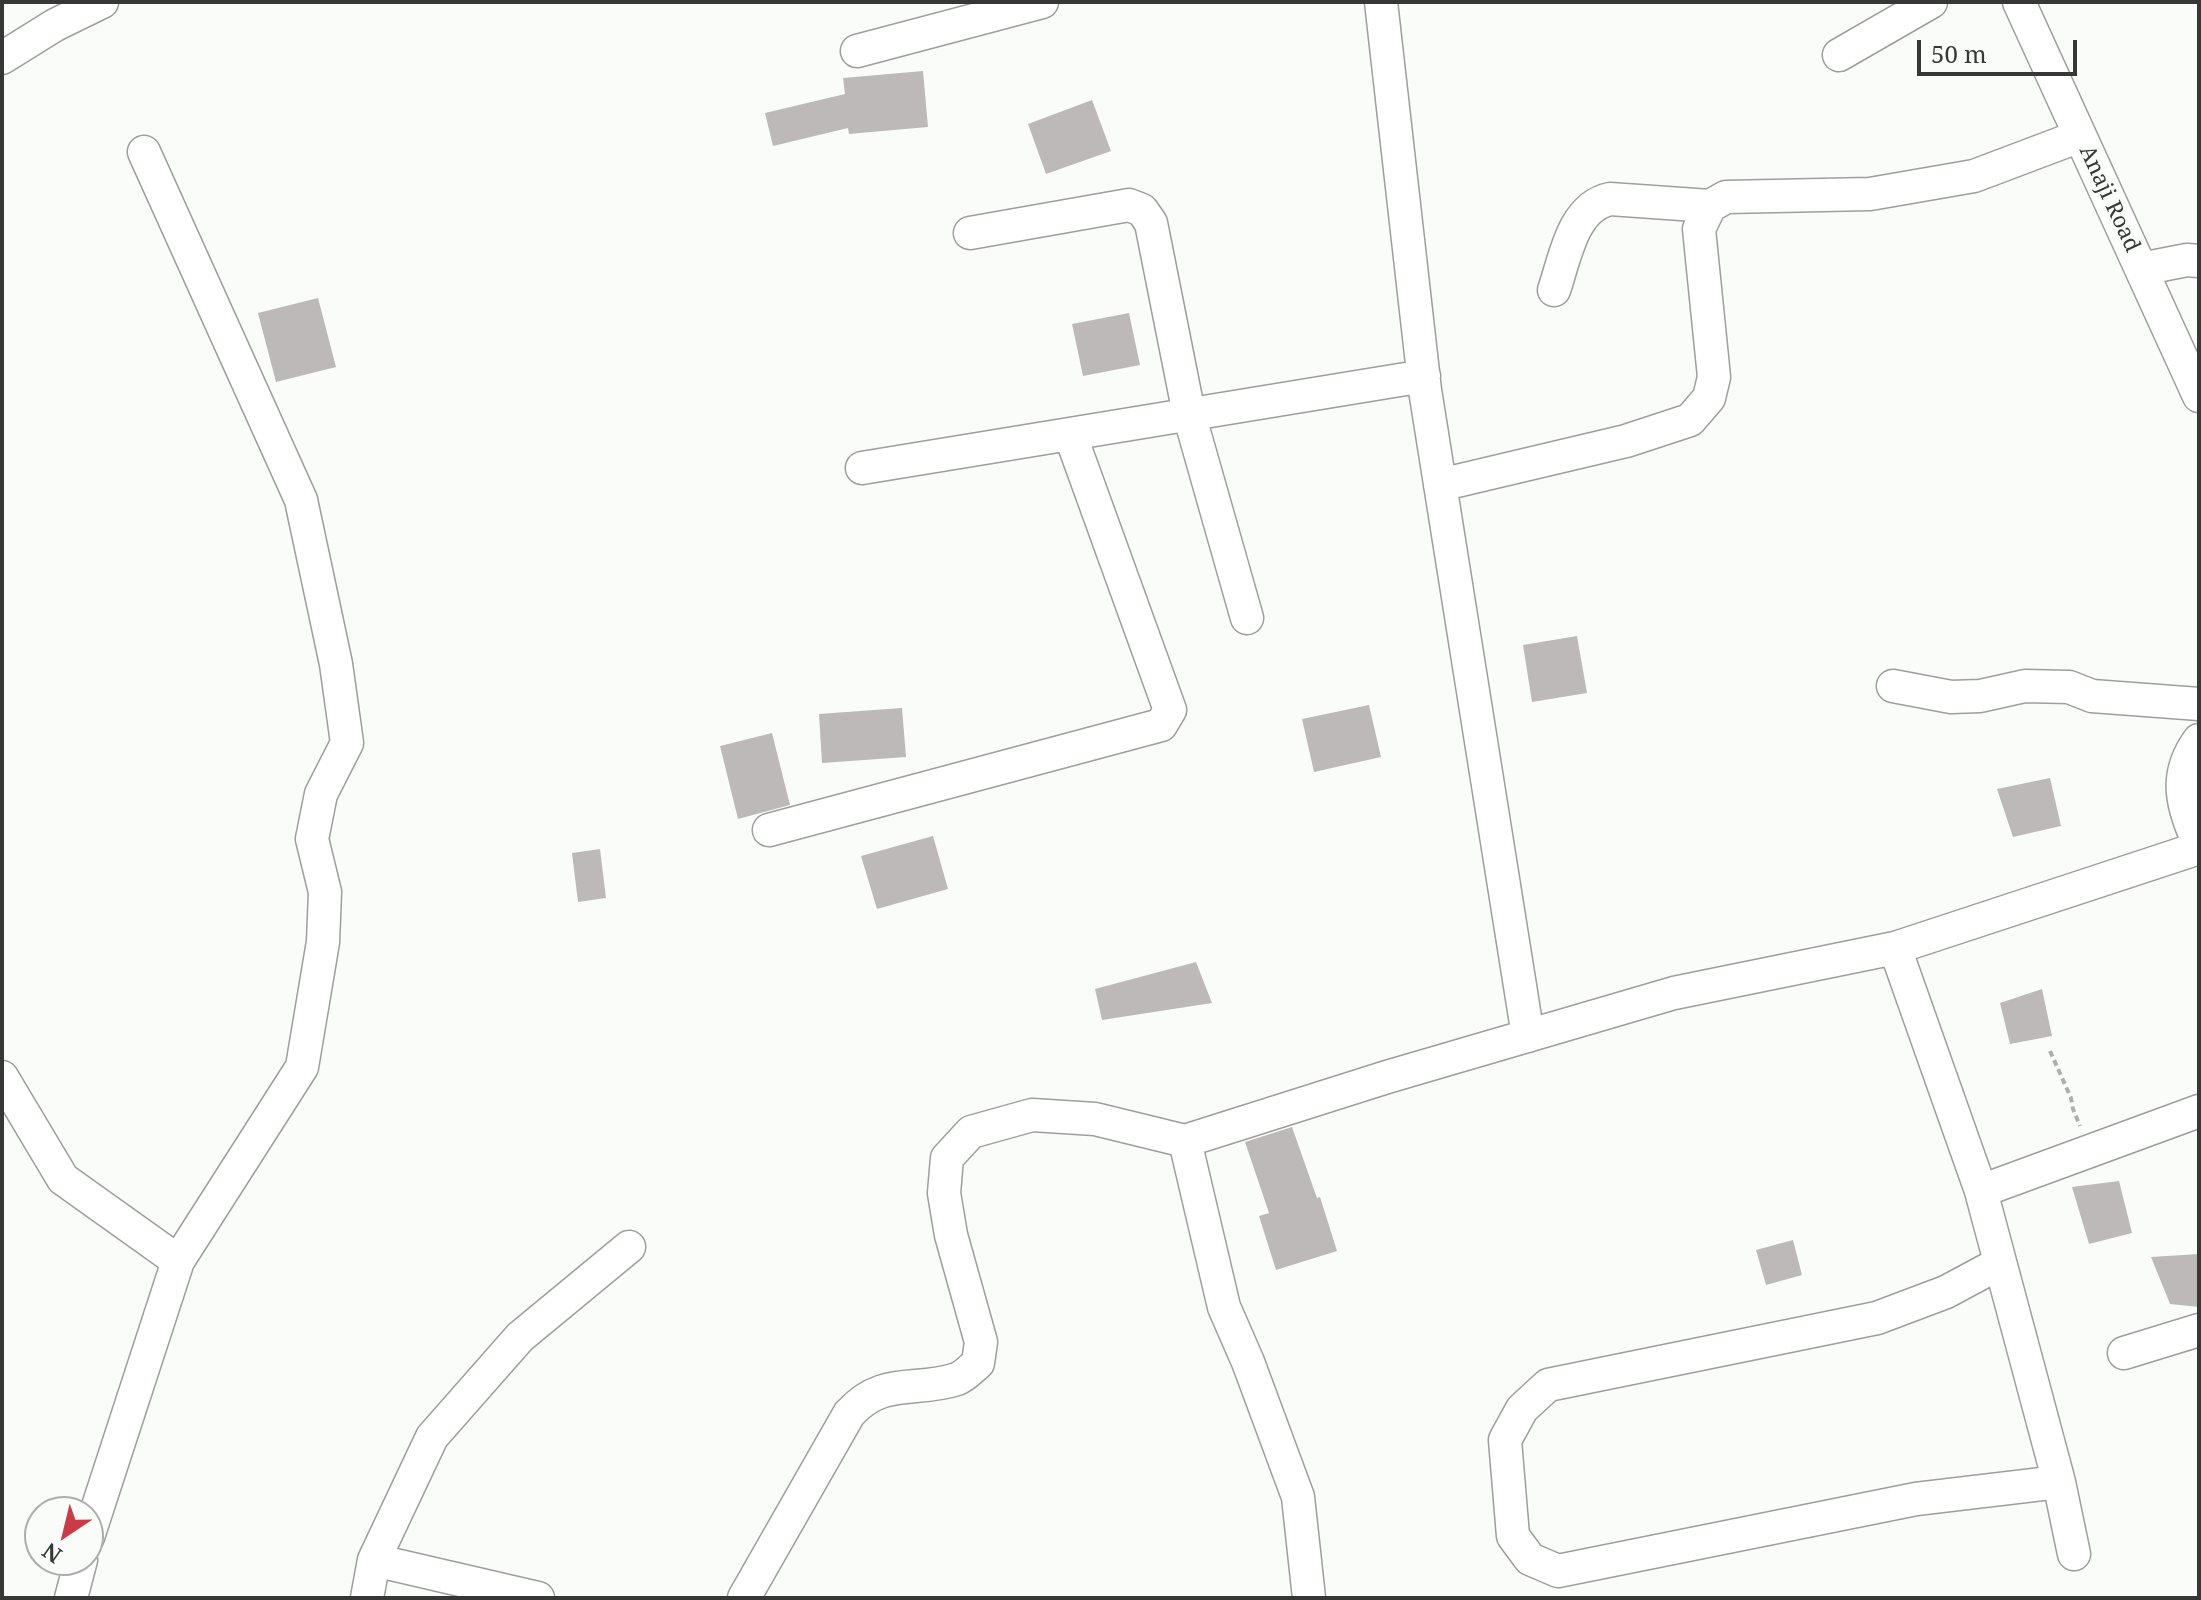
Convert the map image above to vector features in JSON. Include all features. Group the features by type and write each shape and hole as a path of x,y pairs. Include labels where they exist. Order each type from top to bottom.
{"street":[{"path":"2,58 55,25 102,2"},
{"path":"857,51 1042,2"},
{"path":"1381,2 1424,376 1528,1036"},
{"path":"1839,55 1931,2"},
{"name":"Anaji Road","path":"2019,2 2199,396"},
{"path":"1554,290 1580,218 1601,201 1610,199 1710,206 1726,197 1870,194 1974,176 2080,136"},
{"path":"101,1496 178,1261 302,1067 323,942 325,892 312,839 321,794 347,743 336,664 301,500 144,152"},
{"path":"970,233 1129,205 1142,210 1151,223 1189,414 1247,618"},
{"path":"1440,485 1626,441 1690,420 1709,398 1714,377 1699,229 1710,206"},
{"path":"2141,269 2187,260 2199,261"},
{"path":"862,468 1424,376"},
{"path":"769,830 1161,725 1170,710 1070,434"},
{"path":"1893,686 1951,697 1980,696 2025,686 2069,687 2092,696 2199,704"},
{"path":"744,1598 849,1414 862,1400 881,1390 959,1378 978,1363 981,1342 951,1235 944,1193 947,1158 971,1132 1032,1115 1095,1119 1185,1141 1674,993 1895,948 2199,846 2188,818 2181,786 2186,757 2199,740"},
{"path":"1895,948 1981,1191 2059,1482 2074,1554"},
{"path":"2,1077 63,1179 178,1261"},
{"path":"1981,1191 2199,1111"},
{"path":"1185,1141 1224,1307 1248,1362 1298,1497 1309,1598"},
{"path":"367,1598 374,1560 432,1437 520,1337 629,1247"},
{"path":"2000,1263 1946,1292 1877,1318 1548,1385 1522,1409 1505,1440 1513,1536 1530,1559 1558,1571 1916,1499 2059,1482"},
{"path":"2124,1353 2199,1330"},
{"path":"374,1560 538,1598"},
{"path":"71,1598 77,1576"}],"path":[{"path":"2050,1051 2078,1122 2087,1140 2096,1149"}],"building":[{"path":"923,71 928,127 849,134 848,128 773,146 765,113 845,94 843,78"},
{"path":"1092,100 1111,151 1046,174 1028,124"},
{"path":"318,298 336,367 276,382 258,313"},
{"path":"1129,313 1140,365 1083,376 1072,324"},
{"path":"1577,636 1587,693 1532,702 1523,645"},
{"path":"1369,705 1381,757 1314,772 1302,719"},
{"path":"902,708 906,757 822,763 819,714"},
{"path":"772,733 790,805 738,819 720,746"},
{"path":"2050,778 2061,826 2013,837 1997,789"},
{"path":"933,836 948,889 877,909 861,856"},
{"path":"600,849 606,898 578,902 572,853"},
{"path":"1196,962 1212,1003 1102,1020 1095,989"},
{"path":"2042,989 2052,1036 2010,1044 2000,1003"},
{"path":"1292,1127 1317,1198 1320,1197 1337,1251 1276,1270 1259,1216 1269,1213 1245,1142"},
{"path":"2119,1181 2132,1233 2089,1244 2072,1187"},
{"path":"1793,1240 1802,1275 1766,1285 1756,1250"},
{"path":"2199,1254 2199,1307 2170,1304 2151,1257"}]}
